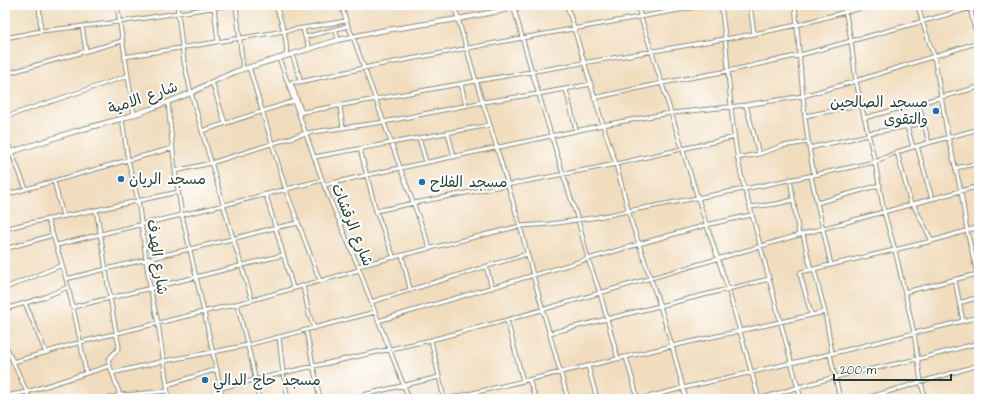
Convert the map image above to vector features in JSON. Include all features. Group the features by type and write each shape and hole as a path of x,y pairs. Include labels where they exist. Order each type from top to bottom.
{"street":[{"path":"39,5 41,31"},
{"path":"117,5 134,115"},
{"path":"177,5 184,62 191,93 252,300"},
{"path":"5,38 41,31 119,22 231,5"},
{"path":"236,5 243,69"},
{"path":"276,5 287,47 286,56"},
{"path":"341,5 430,248"},
{"path":"454,5 520,226 568,399"},
{"name":"شارع الامية","path":"5,154 134,115 168,103 243,69 338,40 380,31 458,19 514,6 531,5"},
{"path":"567,5 594,98 616,164 632,224 660,306 686,399"},
{"path":"637,5 706,226 728,288 759,399 835,377 918,359 979,343"},
{"path":"707,5 522,38 300,82 291,82 291,85 294,89 300,113 584,62 754,34 876,5"},
{"path":"721,5 737,158 801,399"},
{"path":"750,5 754,34"},
{"path":"795,5 812,175 816,203 831,265"},
{"path":"844,5 851,41 856,81 880,185 884,212 895,250 914,333 925,399"},
{"path":"918,5 934,56 948,137 961,191 967,231 979,282"},
{"path":"514,6 538,94 578,220 618,359"},
{"path":"214,7 218,42"},
{"path":"594,98 800,56 971,7 973,25 979,37"},
{"path":"124,57 346,21"},
{"path":"82,26 86,51"},
{"path":"305,37 348,26"},
{"path":"303,28 310,49"},
{"path":"334,30 336,31 338,40"},
{"path":"5,74 122,41"},
{"path":"324,185 366,174 454,157 576,130 671,114 746,105 803,96 856,81 979,42"},
{"path":"292,54 300,82"},
{"name":"شارع الرقشات","path":"279,58 294,101 300,113 322,180 409,399"},
{"path":"249,67 286,190 320,281"},
{"path":"5,117 127,76"},
{"path":"212,82 225,123"},
{"path":"461,84 466,106"},
{"path":"175,171 211,163 306,133 384,122 483,102 591,84"},
{"path":"864,118 979,87"},
{"path":"566,89 576,130"},
{"path":"202,131 294,101"},
{"path":"168,103 175,171 182,215 223,399"},
{"path":"805,116 861,104"},
{"path":"919,104 929,142"},
{"path":"746,105 759,154"},
{"path":"340,106 343,128"},
{"name":"شارع الهدف","path":"122,119 128,160 138,200 150,288 158,323 169,399"},
{"path":"809,148 924,122"},
{"path":"314,157 490,125"},
{"path":"908,126 913,147"},
{"path":"13,362 81,342 237,304 303,286 402,255 520,226 550,224 598,217 875,162 897,152 979,129"},
{"path":"448,133 454,157"},
{"path":"5,136 26,189"},
{"path":"376,211 616,164 735,137"},
{"path":"419,138 426,162"},
{"path":"737,158 759,154 782,146 808,142"},
{"path":"918,146 932,199"},
{"path":"5,195 173,148"},
{"path":"360,149 376,211 394,258"},
{"path":"897,152 912,204 932,241"},
{"path":"956,168 979,163"},
{"path":"790,179 801,235 813,269 825,312 840,399"},
{"path":"57,246 322,180"},
{"path":"54,181 63,216"},
{"path":"816,203 880,185"},
{"path":"221,388 283,372 431,340 507,320 822,229 979,186"},
{"path":"5,229 178,192"},
{"path":"266,195 274,228 293,288"},
{"path":"750,207 776,204 793,200"},
{"path":"96,210 119,348 108,361 120,395"},
{"path":"378,321 639,244 751,215"},
{"path":"47,220 57,246 66,279 81,342 86,373"},
{"path":"66,279 106,268 298,223"},
{"path":"811,314 800,273 932,241 979,227"},
{"path":"5,249 53,234"},
{"path":"371,302 527,254"},
{"path":"73,307 110,297 196,278 283,255"},
{"path":"402,255 410,289"},
{"path":"5,288 62,264"},
{"path":"486,266 492,288"},
{"path":"905,292 978,274"},
{"path":"550,333 728,288 769,280"},
{"path":"955,280 963,321"},
{"path":"303,286 314,328"},
{"path":"5,308 42,298 68,287"},
{"path":"959,303 979,297"},
{"path":"25,303 46,353"},
{"path":"237,304 248,345 259,399"},
{"path":"112,372 248,345 375,312"},
{"path":"447,399 825,312"},
{"path":"626,358 639,399 979,318"},
{"path":"507,320 523,381"},
{"path":"306,330 320,399"},
{"path":"279,337 288,399"},
{"path":"431,340 444,399"},
{"path":"5,344 7,353 13,362 30,399"},
{"path":"863,399 979,365"},
{"path":"5,398 109,366"},
{"path":"581,399 596,397 588,366"},
{"path":"167,385 217,369"},
{"path":"346,399 439,377"},
{"path":"530,380 536,399"},
{"path":"107,399 120,395 167,391"}],"place":[{"name":"مسجد الصالحين والتقوى","path":"936,111"},
{"name":"مسجد الريان","path":"121,179"},
{"name":"مسجد الفلاح","path":"422,182"},
{"name":"مسجد حاج الدالي","path":"205,380"}]}
